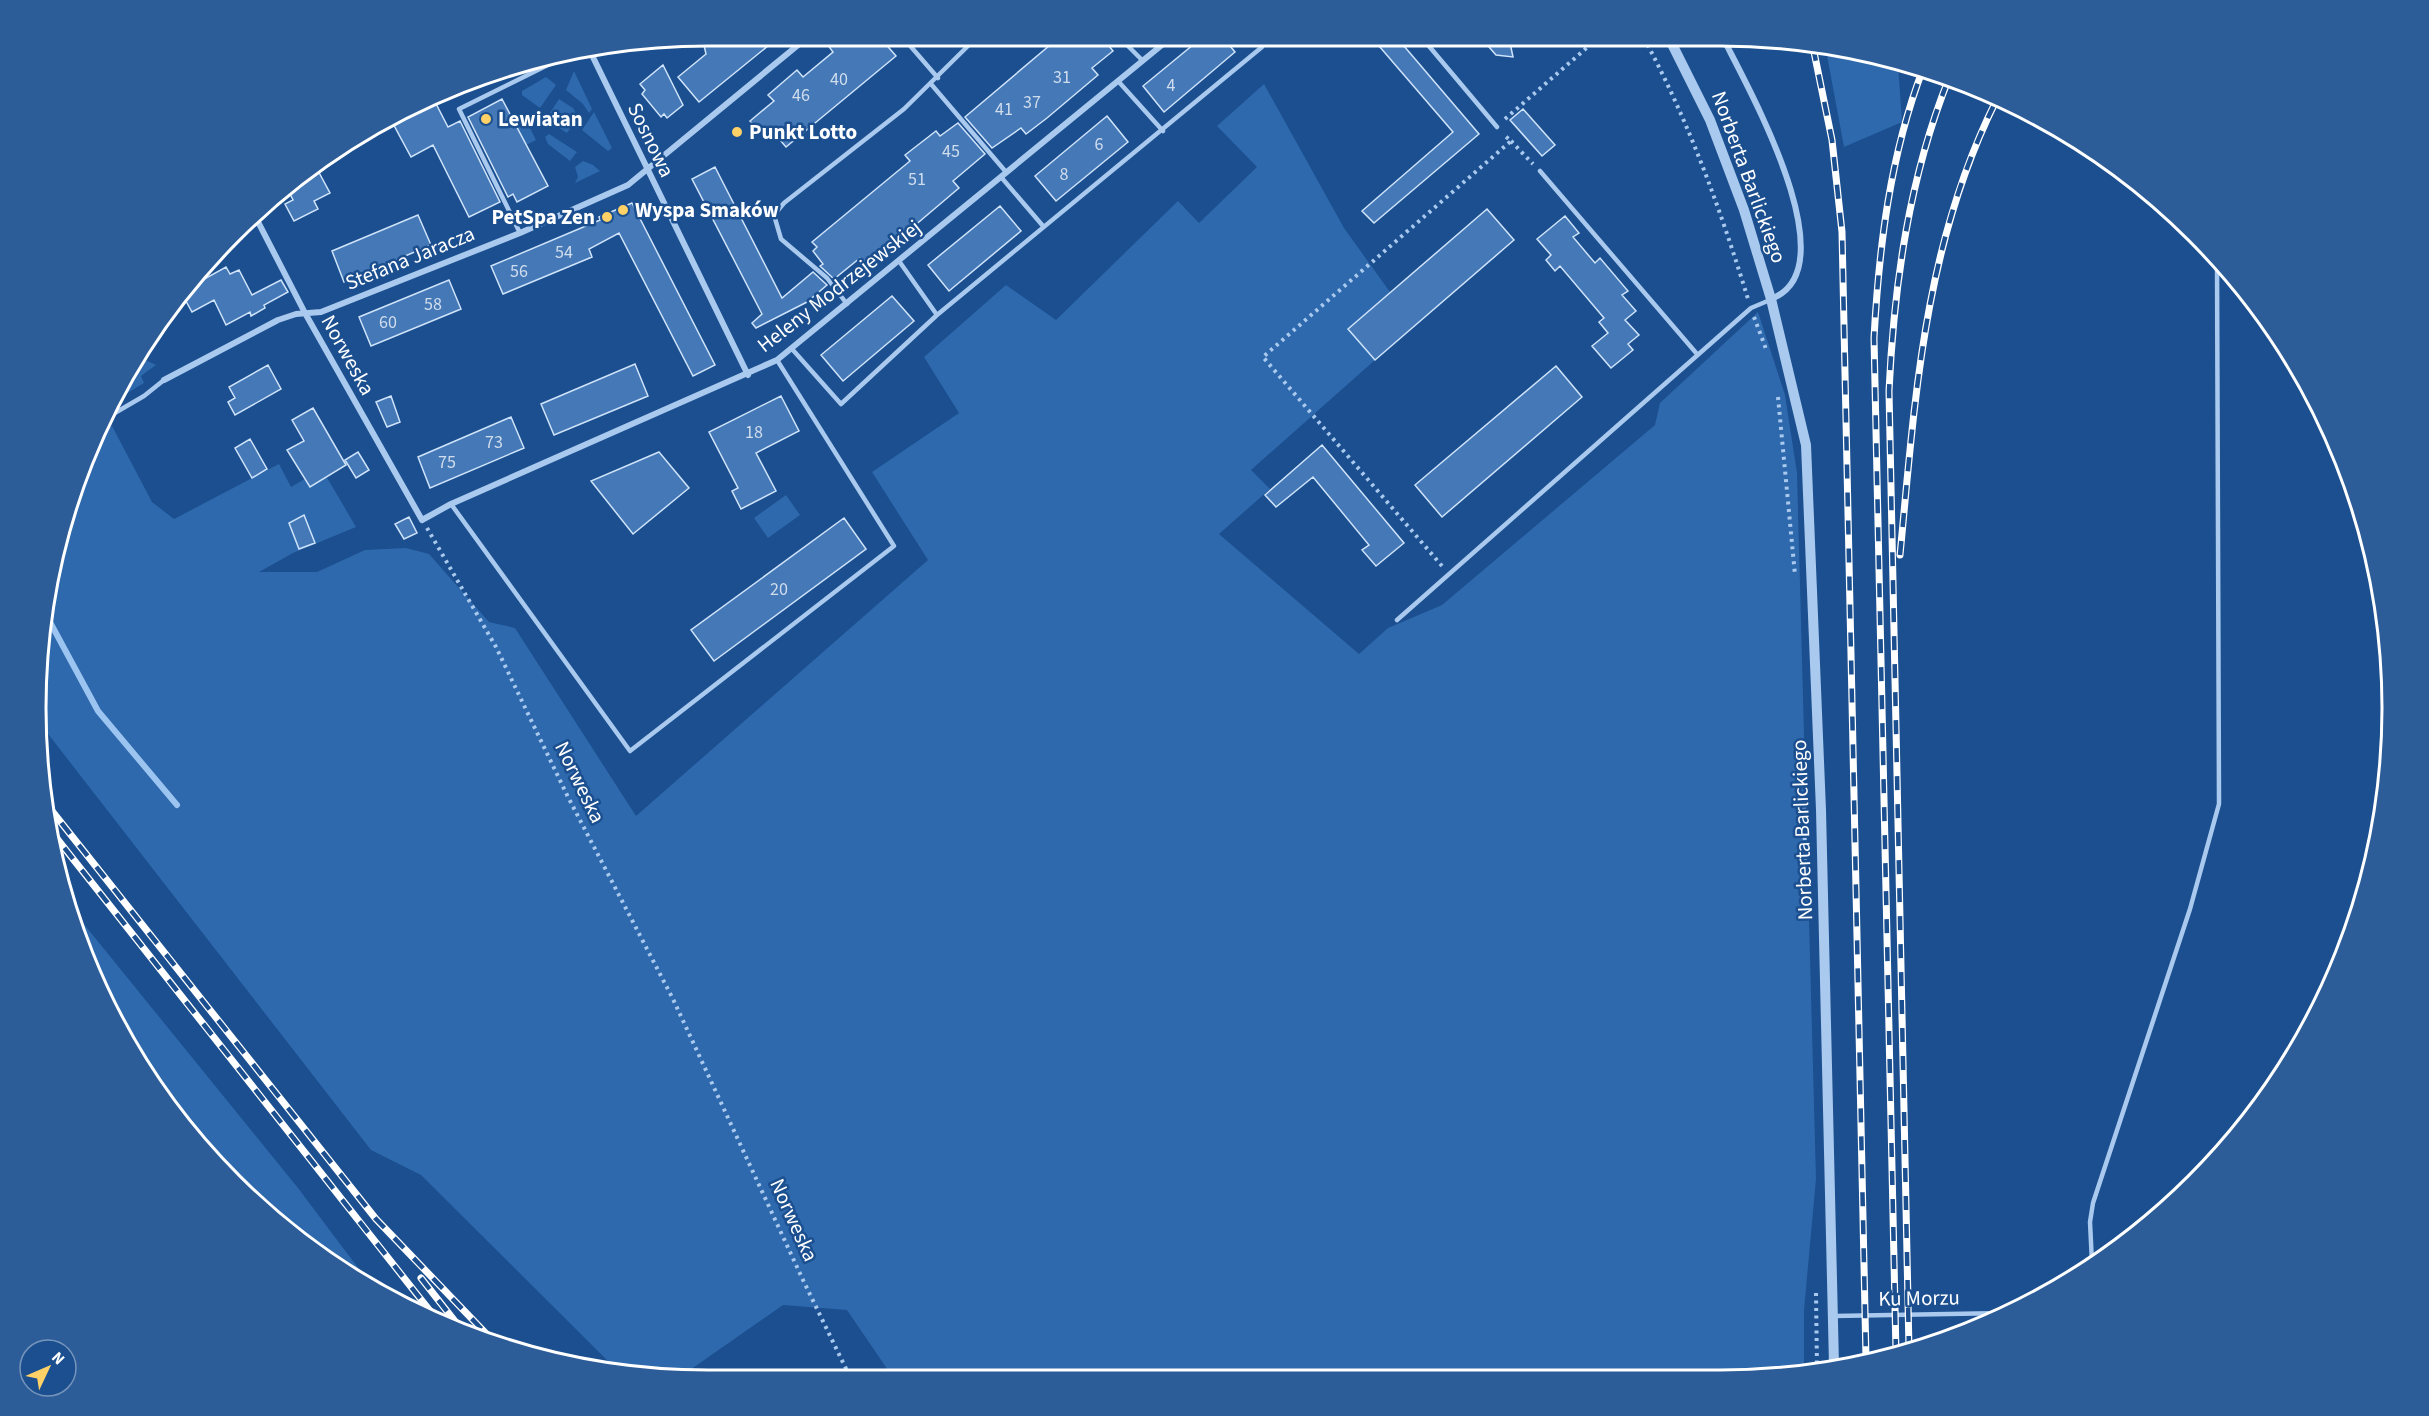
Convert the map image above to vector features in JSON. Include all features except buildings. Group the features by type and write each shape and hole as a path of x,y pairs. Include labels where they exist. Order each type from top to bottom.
{"street":[{"name":"Stefana Jaracza","path":"164,380 278,320 305,313 321,312 520,233 628,185 796,47"},
{"name":"Heleny Modrzejewskiej","path":"422,520 451,504 748,375 777,360 848,305 1160,47"},
{"name":"Norberta Barlickiego","path":"1674,47 1695,88 1723,153 1771,299 1806,445 1810,498 1834,1360"},
{"name":"Norberta Barlickiego","path":"1727,47 1782,165 1798,214 1802,242 1799,272 1791,287 1782,295 1771,299"},
{"name":"Sosnowa","path":"593,57 748,375"},
{"name":"Norweska","path":"259,223 305,313 422,520"}],"lane":[{"path":"911,47 938,78"},
{"path":"848,305 827,278 781,239 774,215 783,203 904,109 967,47"},
{"path":"1129,47 1143,61"},
{"path":"792,349 841,404 937,315 1043,225 1163,131 1262,47"},
{"path":"1430,47 1497,127"},
{"path":"520,233 459,109 542,68"},
{"path":"1118,81 1163,131"},
{"path":"931,84 1043,225"},
{"path":"1540,171 1698,354"},
{"path":"899,261 937,315"},
{"path":"2092,1256 2090,1222 2092,1203 2190,909 2219,804 2217,271"},
{"path":"1397,620 1751,308 1771,299"},
{"path":"451,504 630,752 894,546 777,360"},
{"path":"117,412 144,396 164,380"},
{"name":"Ku Morzu","path":"1834,1316 1987,1313"}],"path":[{"path":"1540,171 1497,127 1588,47"},
{"path":"1648,47 1696,144 1719,203 1751,308 1767,351"},
{"path":"1449,573 1263,357 1511,141"},
{"path":"1778,395 1795,578"},
{"name":"Norweska","path":"422,520 496,647 567,795 673,999 847,1370"},
{"path":"1803,789 1806,861"},
{"path":"1815,1286 1817,1362"}],"shaded area":[{"path":"1827,55 1898,71 1902,122 1844,147"},
{"path":"574,71 592,109 589,113 583,104 566,90"},
{"path":"546,77 556,85 540,108 522,95 522,91"},
{"path":"1264,84 1344,228 1390,292 1349,329 1375,360 1251,470 1270,489 1219,534 1359,654 1388,628 1442,605 1655,425 1660,403 1758,312 1785,395 1797,473 1816,1179 1804,1310 1804,1364 1721,1370 888,1370 847,1310 783,1305 691,1369 609,1362 421,1175 371,1150 47,733 48,665 59,579 82,495 109,427 112,426 152,502 174,519 279,464 291,487 322,469 356,527 293,553 259,572 317,572 365,550 406,548 429,554 489,622 515,628 636,816 928,560 872,472 959,413 924,357 1006,285 1056,320 1178,201 1199,223 1257,167 1217,126"},
{"path":"559,99 573,108 578,117 567,133 546,119"},
{"path":"594,112 612,148 608,151 582,130"},
{"path":"523,114 536,140 526,145 513,120"},
{"path":"549,134 577,152 570,161 548,144 545,137"},
{"path":"583,161 600,171 575,183 578,177 575,167"},
{"path":"146,360 156,365 141,376 144,383 126,394"},
{"path":"786,495 800,515 768,538 754,518"},
{"path":"83,922 298,1188 360,1270 305,1233 272,1205 240,1176 183,1111 135,1039 115,1001"}],"waterway":[{"path":"52,625 98,711 177,805"}],"railway":[{"path":"1814,53 1832,140 1842,232 1866,1353"},
{"path":"1896,1346 1874,338 1879,270 1894,168 1920,78"},
{"path":"1909,1342 1889,391 1895,311 1906,232 1923,154 1946,86"},
{"path":"1900,555 1918,380 1938,267 1953,211 1972,155 1994,106"},
{"path":"55,815 376,1219 482,1329"},
{"path":"60,843 426,1306"},
{"path":"421,1278 452,1318"}],"place":[{"name":"Lewiatan","path":"486,119"},
{"name":"Punkt Lotto","path":"737,132"},
{"name":"Wyspa Smaków","path":"623,210"},
{"name":"PetSpa Zen","path":"607,217"}]}
